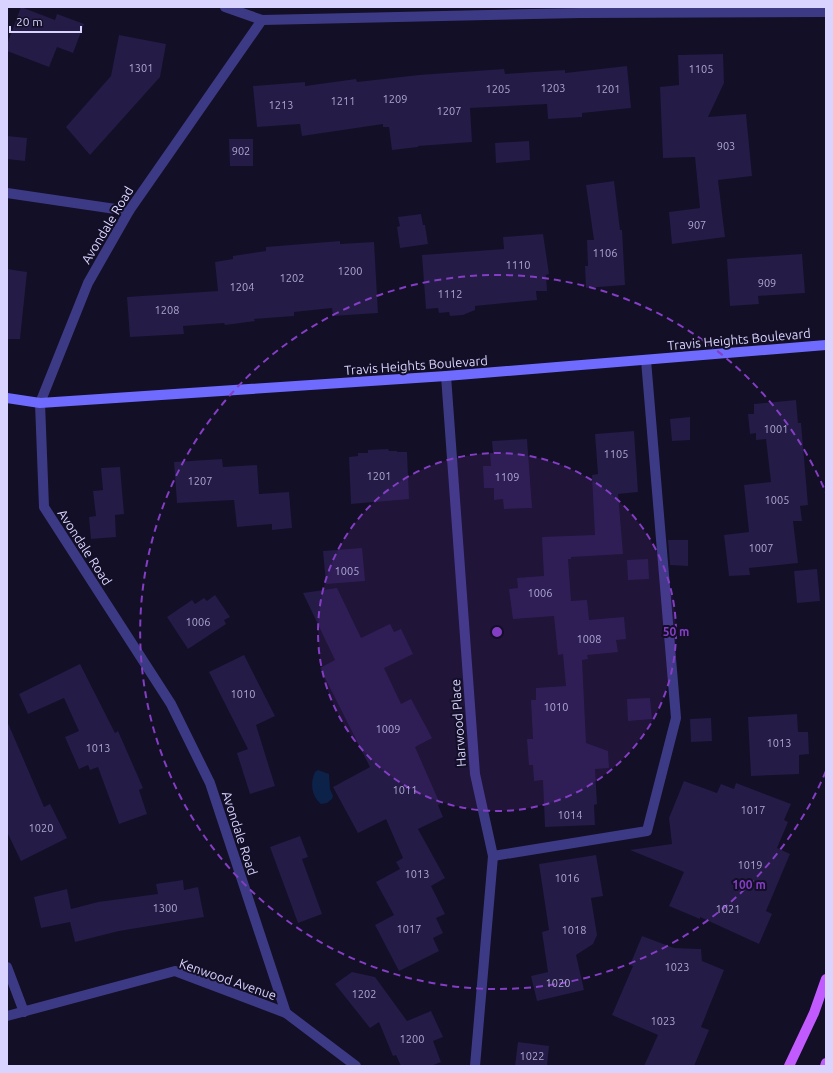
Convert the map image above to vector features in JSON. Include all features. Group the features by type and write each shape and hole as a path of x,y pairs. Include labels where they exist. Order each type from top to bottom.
{"main road":[{"path":"789,1066 814,1013 826,979"}],"street":[{"path":"225,7 262,20 581,10 826,12"},
{"name":"Avondale Road","path":"262,20 129,211 88,283 40,403 44,507 171,704 210,783 286,1012"},
{"path":"7,193 129,211"},
{"name":"Travis Heights Boulevard","path":"7,398 40,403 446,376 826,345"},
{"path":"493,856 647,831 676,718 646,360"},
{"name":"Harwood Place","path":"446,376 475,774 493,856 475,1066"},
{"path":"7,967 24,1012"},
{"name":"Kenwood Avenue","path":"7,1016 175,971 286,1012 356,1066"}],"water":[{"path":"318,770 329,774 330,789 333,796 327,803 321,804 313,793 312,780 315,772"}],"building":[{"path":"21,7 55,20 57,14 84,24 73,53 57,47 49,67 7,51 7,44"},
{"path":"119,35 166,44 160,77 90,155 66,127 111,76"},
{"path":"723,54 724,83 708,117 746,114 752,176 718,180 725,237 672,244 669,212 700,208 695,157 663,158 660,87 679,85 678,55"},
{"path":"627,66 631,108 582,113 582,117 548,119 547,104 470,108 472,142 418,146 392,150 389,127 383,127 383,124 302,136 300,124 257,127 253,86 305,82 305,86 356,79 357,82 419,75 504,69 505,74 565,70 565,73"},
{"path":"7,136 27,138 25,161 7,159"},
{"path":"229,139 253,139 253,166 230,166"},
{"path":"529,141 530,160 496,163 495,143"},
{"path":"614,181 620,230 622,230 625,285 586,288 585,266 588,266 587,240 594,240 586,185"},
{"path":"421,214 423,225 425,225 428,244 400,248 397,227 400,226 398,217"},
{"path":"543,234 549,274 546,275 547,291 536,291 537,300 475,306 475,310 463,315 450,316 449,312 439,313 438,308 426,309 422,255 504,249 503,237"},
{"path":"340,241 340,244 374,242 378,313 333,316 332,308 294,312 294,316 254,319 255,321 225,325 224,323 183,326 184,334 130,337 127,297 218,291 215,262 233,259 233,256 266,251 266,247"},
{"path":"802,254 805,293 758,296 759,304 730,306 727,259"},
{"path":"7,269 27,272 20,339 7,339"},
{"path":"796,400 798,423 801,423 808,505 800,506 802,521 793,521 798,563 749,568 750,575 729,576 724,535 749,532 744,485 771,482 766,439 756,440 756,433 750,434 748,414 754,414 754,404"},
{"path":"690,417 690,440 672,441 670,419"},
{"path":"634,431 638,492 618,494 623,554 571,557 571,559 568,559 571,601 587,600 589,620 624,617 626,639 616,640 618,652 587,655 588,659 582,660 586,743 608,751 609,768 595,769 597,804 594,805 595,825 545,827 543,780 534,781 533,765 529,765 527,739 533,739 531,700 536,700 536,688 566,686 563,654 558,655 554,616 513,619 509,589 518,588 517,578 544,576 542,537 595,535 592,475 598,474 595,434"},
{"path":"527,439 532,508 504,509 503,499 494,500 494,488 484,488 483,466 491,466 490,453 493,453 492,441"},
{"path":"388,449 389,451 407,452 409,499 351,504 349,457 358,456 358,453 368,453 368,450"},
{"path":"222,459 223,467 257,465 259,494 289,492 292,528 272,530 272,524 237,527 234,500 177,503 174,462"},
{"path":"120,467 124,514 115,515 116,537 91,539 89,517 96,516 93,491 103,490 101,468"},
{"path":"668,540 688,540 688,566 670,565"},
{"path":"362,548 365,581 326,584 323,551"},
{"path":"648,559 649,579 628,580 627,560"},
{"path":"817,569 820,601 797,603 794,571"},
{"path":"337,588 361,638 390,624 394,632 401,629 413,654 384,668 401,704 411,699 432,738 415,747 440,804 438,805 443,817 418,829 445,878 431,886 445,914 436,918 443,933 433,938 439,951 399,971 375,925 394,915 376,882 400,869 396,862 403,858 386,819 358,833 333,787 370,767 320,668 335,660 303,593"},
{"path":"215,595 230,617 224,620 226,624 188,649 167,617 192,600 195,604 204,598 207,601"},
{"path":"244,655 275,716 256,725 275,786 250,794 237,753 248,749 209,672"},
{"path":"80,664 115,733 118,731 143,788 139,790 147,814 119,824 98,767 90,770 88,765 79,769 65,737 79,731 64,698 28,714 19,694"},
{"path":"650,698 652,719 628,721 627,699"},
{"path":"797,714 798,732 808,732 809,754 799,755 799,774 751,776 748,717"},
{"path":"711,718 712,741 691,742 690,719"},
{"path":"7,721 44,807 50,804 67,838 21,861 7,832"},
{"path":"684,781 717,793 721,784 734,789 736,783 791,804 784,820 788,822 777,848 790,854 766,911 772,914 759,944 700,917 700,919 669,906 684,872 630,850 672,844 669,818"},
{"path":"300,836 308,857 302,859 322,914 298,923 270,847"},
{"path":"596,855 603,896 591,898 597,935 593,944 576,955 584,990 537,1001 531,976 548,972 542,932 549,930 539,864"},
{"path":"183,880 184,890 198,887 204,917 119,931 75,942 70,922 41,928 34,897 67,889 71,909 98,902 158,894 156,884"},
{"path":"642,936 674,948 701,949 702,961 724,970 701,1027 709,1030 694,1066 644,1066 658,1035 612,1015 633,966 630,965"},
{"path":"352,972 375,977 407,1021 431,1011 443,1037 433,1041 441,1062 431,1066 401,1066 396,1055 393,1056 379,1022 370,1028 335,984"},
{"path":"518,1042 549,1046 547,1066 515,1066"}]}
